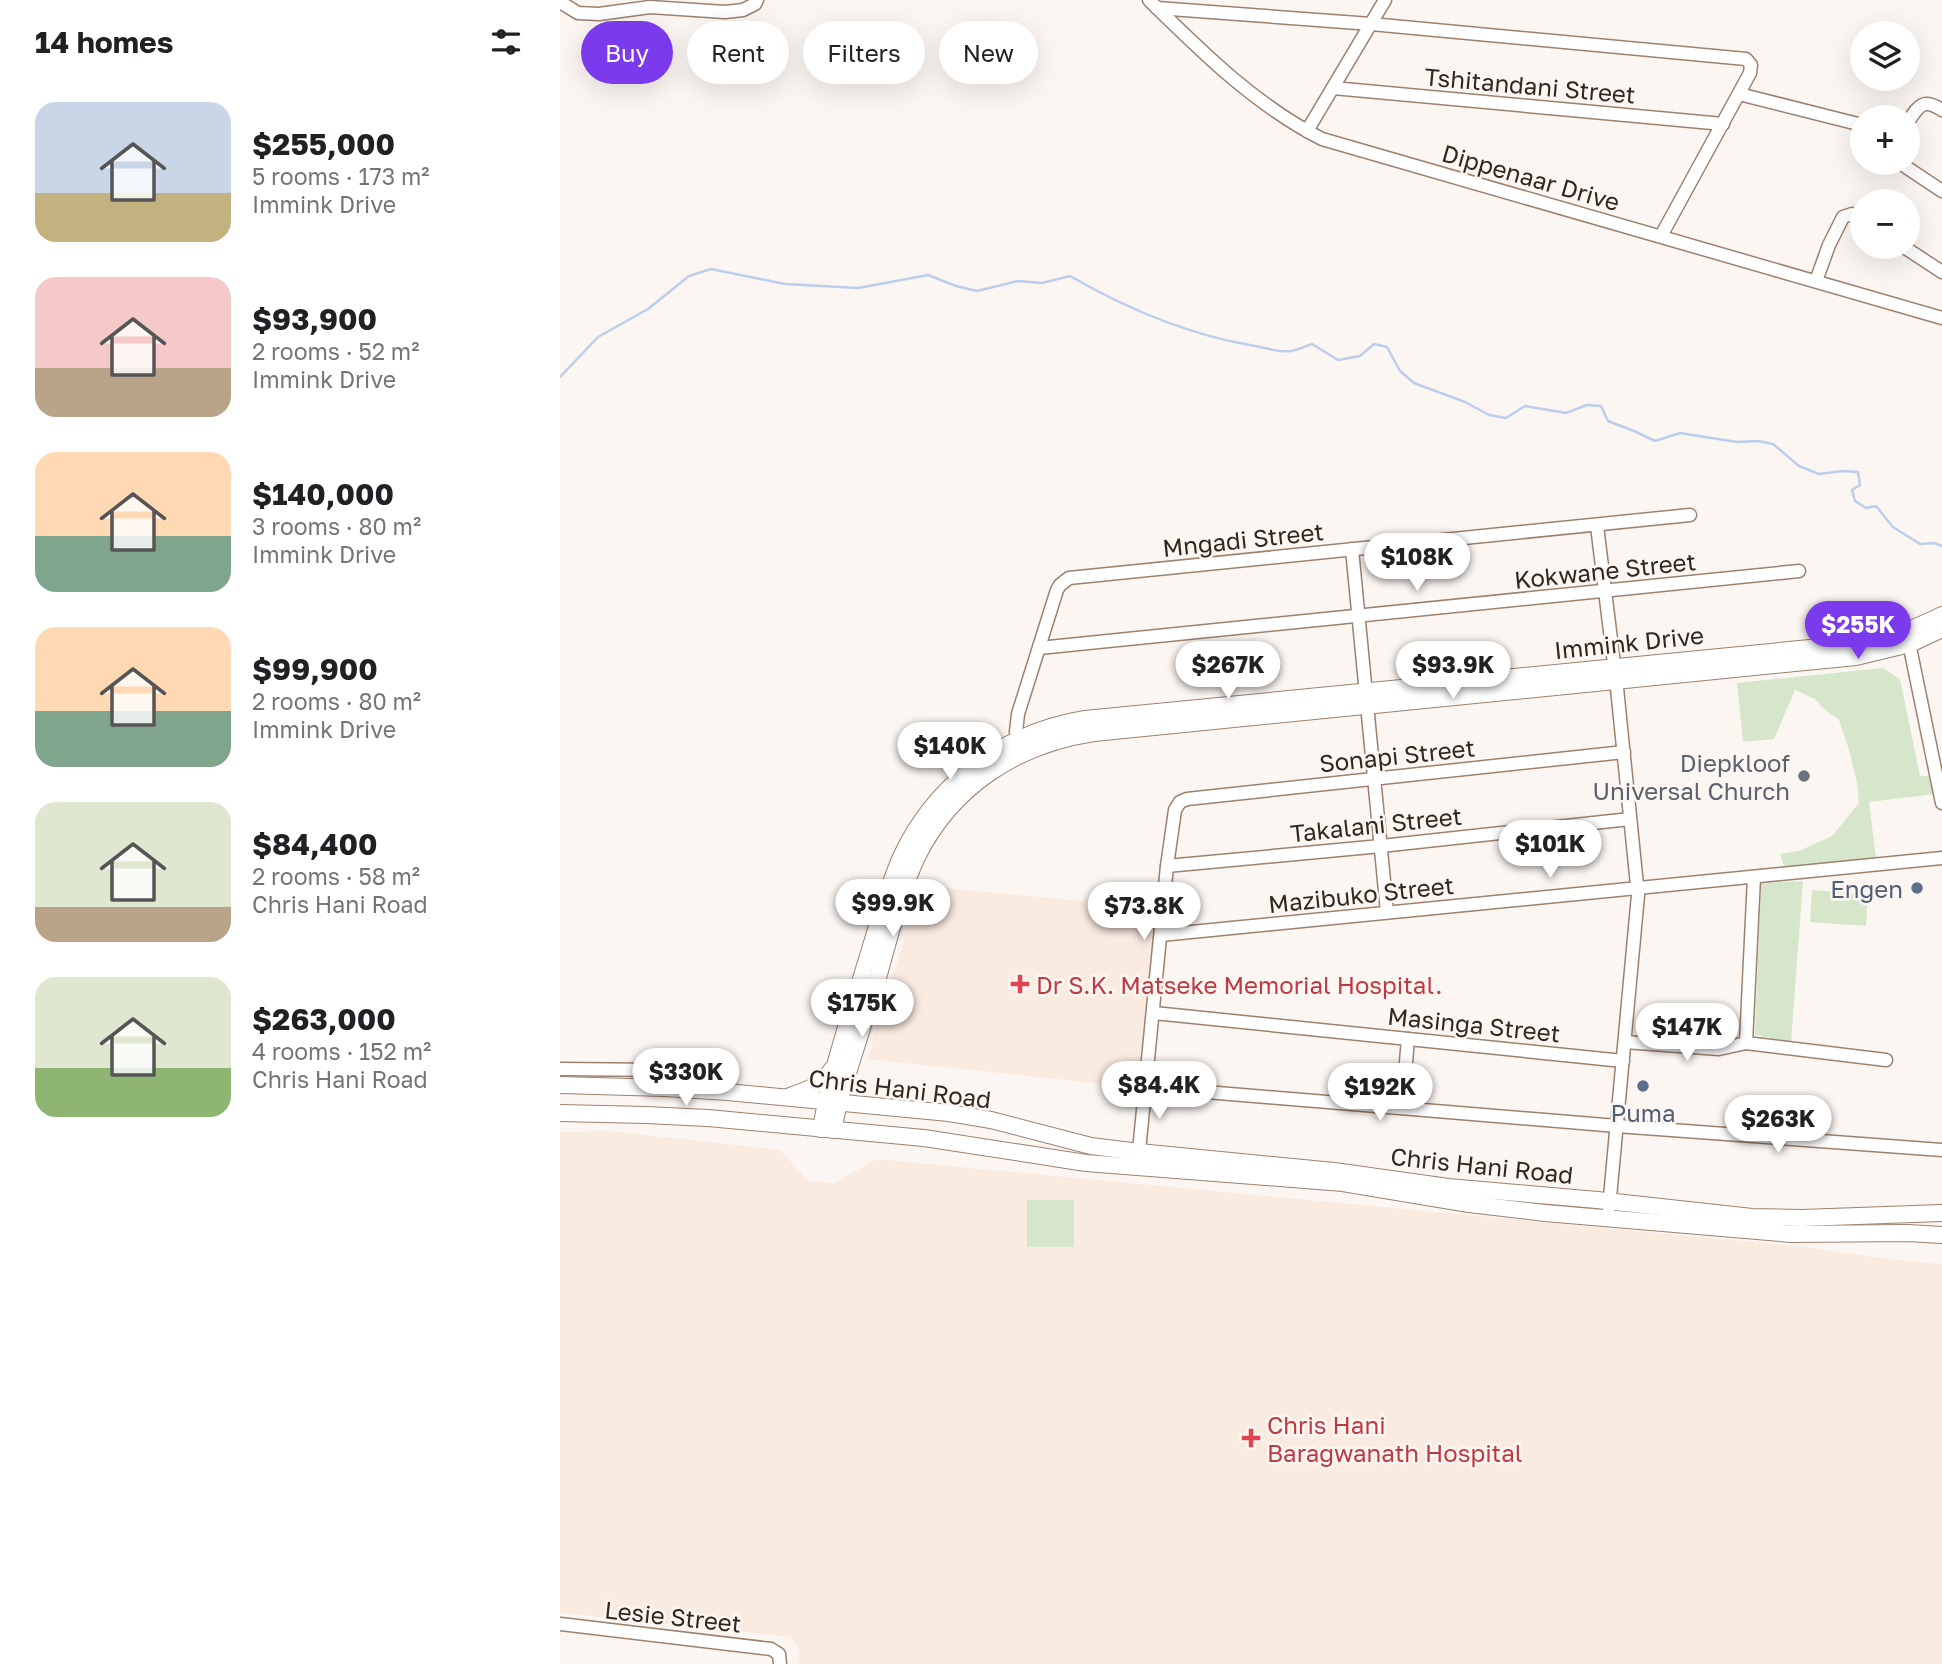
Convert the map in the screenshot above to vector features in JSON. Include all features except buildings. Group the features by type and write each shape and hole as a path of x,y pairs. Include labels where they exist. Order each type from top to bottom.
{"main road":[{"name":"Immink Drive","path":"1908,638 1942,615"},
{"name":"Immink Drive","path":"843,1064 919,854 942,817 964,794 1021,746 1057,724 1085,719 1365,698 1615,673 1908,638 1942,629"},
{"name":"Immink Drive","path":"827,1129 889,890 906,846 919,824 956,781 986,757 1021,746"},
{"path":"784,1098 810,1089 843,1064 860,1095 880,1107"},
{"name":"Chris Hani Road","path":"560,1085 675,1088 970,1117 1138,1160 1343,1183 1469,1204 1791,1234 1942,1235"},
{"name":"Chris Hani Road","path":"560,1113 708,1118 827,1129 936,1140 1086,1163 1138,1160 1334,1171 1448,1188 1768,1217 1942,1213"},
{"path":"1609,1201 1613,1210 1620,1213 1676,1224"}],"street":[{"path":"560,2 578,13 600,14 650,7 725,12 743,10 757,0"},
{"path":"1307,131 1385,0"},
{"path":"1153,4 1742,57 1748,61 1751,71 1661,236"},
{"name":"Dippenaar Drive","path":"1153,4 1217,66 1246,89 1322,139 1942,318"},
{"name":"Tshitandani Street","path":"1333,88 1723,124"},
{"path":"1739,93 1850,122"},
{"path":"1920,106 1928,103 1942,110"},
{"path":"1918,175 1942,191"},
{"path":"1816,281 1843,217 1850,215"},
{"path":"1920,258 1942,272"},
{"name":"Mngadi Street","path":"1021,746 1016,726 1018,714 1057,590 1059,585 1069,578 1690,515"},
{"path":"1597,526 1637,888 1608,1219"},
{"path":"1352,549 1387,912"},
{"name":"Kokwane Street","path":"1039,648 1799,571"},
{"path":"1908,638 1942,803"},
{"name":"Sonapi Street","path":"1167,866 1176,806 1186,799 1624,752"},
{"name":"Takalani Street","path":"1167,866 1630,819"},
{"name":"Mazibuko Street","path":"1161,935 1942,858"},
{"path":"1138,1160 1167,866"},
{"path":"1746,1043 1754,877"},
{"name":"Masinga Street","path":"1154,1013 1623,1061"},
{"path":"1402,1108 1408,1039"},
{"path":"1625,1042 1719,1049 1746,1043 1886,1060"},
{"path":"560,1069 664,1070"},
{"path":"1146,1087 1942,1150"},
{"name":"Lesie Street","path":"560,1624 765,1648 775,1650 780,1659"}],"shaded area":[{"name":"Dr S.K. Matseke Memorial Hospital.","path":"921,886 1157,908 1140,1088 867,1059"},
{"name":"Chris Hani Baragwanath Hospital","path":"609,1131 780,1150 809,1181 835,1183 876,1159 1796,1246 1942,1264 1942,1664 798,1664 800,1651 792,1637 560,1613 560,1132"}],"green space":[{"path":"1883,668 1900,679 1920,776 1930,776 1935,794 1869,802 1876,857 1816,865 1784,866 1780,854 1799,851 1832,836 1859,803 1849,750 1839,720 1815,699 1795,690 1774,739 1743,742 1737,683"},
{"path":"1803,881 1791,1042 1755,1035 1761,883"},
{"path":"1812,890 1868,894 1866,926 1810,922"},
{"path":"1027,1200 1074,1200 1074,1247 1027,1247"}],"waterway":[{"path":"560,377 598,337 648,309 689,276 711,269 785,284 858,288 928,275 977,291 1018,281 1042,283 1070,276 1159,319 1230,341 1282,351 1312,344 1338,360 1360,356 1374,344 1387,347 1400,371 1414,383 1465,402 1489,415 1506,418 1525,406 1566,413 1587,405 1601,406 1608,421 1655,441 1680,433 1737,442 1758,441 1773,444 1799,466 1819,474 1858,472 1860,485 1852,490 1855,501 1866,508 1876,506 1893,527 1920,544 1934,543 1942,546"}],"place":[{"name":"Diepkloof Universal Church","path":"1804,776"},
{"name":"Engen","path":"1917,888"},
{"name":"Dr S.K. Matseke Memorial Hospital.","path":"1020,984"},
{"name":"Puma","path":"1643,1086"},
{"name":"Chris Hani Baragwanath Hospital","path":"1251,1438"}]}
